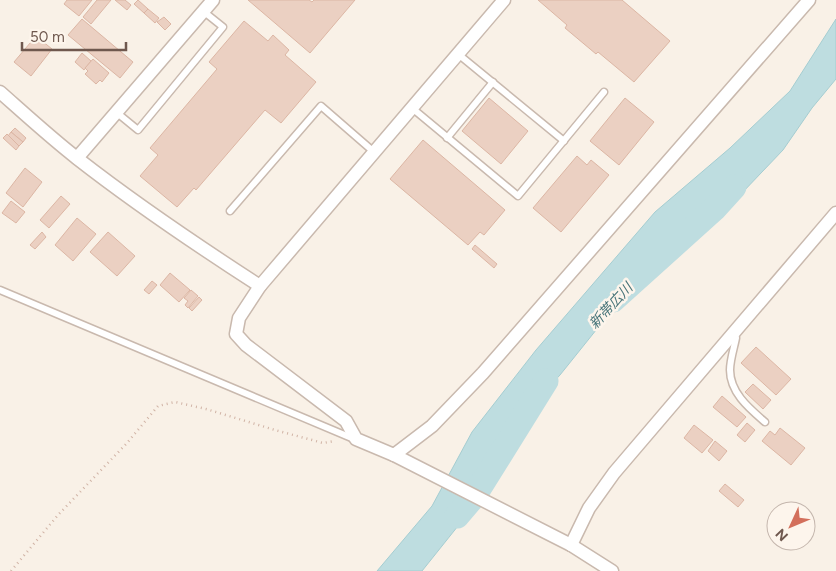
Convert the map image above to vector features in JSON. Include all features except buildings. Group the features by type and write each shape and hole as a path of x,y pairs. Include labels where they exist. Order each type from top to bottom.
{"street":[{"path":"77,158 213,0"},
{"path":"504,0 260,286 239,318 236,334 246,345 346,421 356,440 394,455 571,545 612,571"},
{"path":"394,455 432,426 483,372 809,0"},
{"path":"2,98 77,158 197,246 260,286"},
{"path":"571,545 589,508 614,473 836,213"}],"lane":[{"path":"116,112 138,130 222,27 203,11"},
{"path":"458,54 564,141"},
{"path":"447,138 493,82"},
{"path":"412,108 518,196 604,92"},
{"path":"230,212 321,106 374,152"},
{"path":"0,290 356,440"},
{"path":"734,331 736,338 730,371 734,387 744,403 765,422"}],"path":[{"path":"11,571 58,515 127,443 158,406 175,402 206,408 275,430 323,442 356,440"}],"water":[{"path":"836,19 836,79 812,108 783,150 741,194 674,233 560,375 501,439 462,521 422,571 377,571 432,506 472,432 536,350 655,212 730,148 790,91"}],"waterway":[{"name":"新帯広川","path":"613,300 714,209 734,187"},
{"name":"新帯広川","path":"457,516 475,495 546,381"}]}
